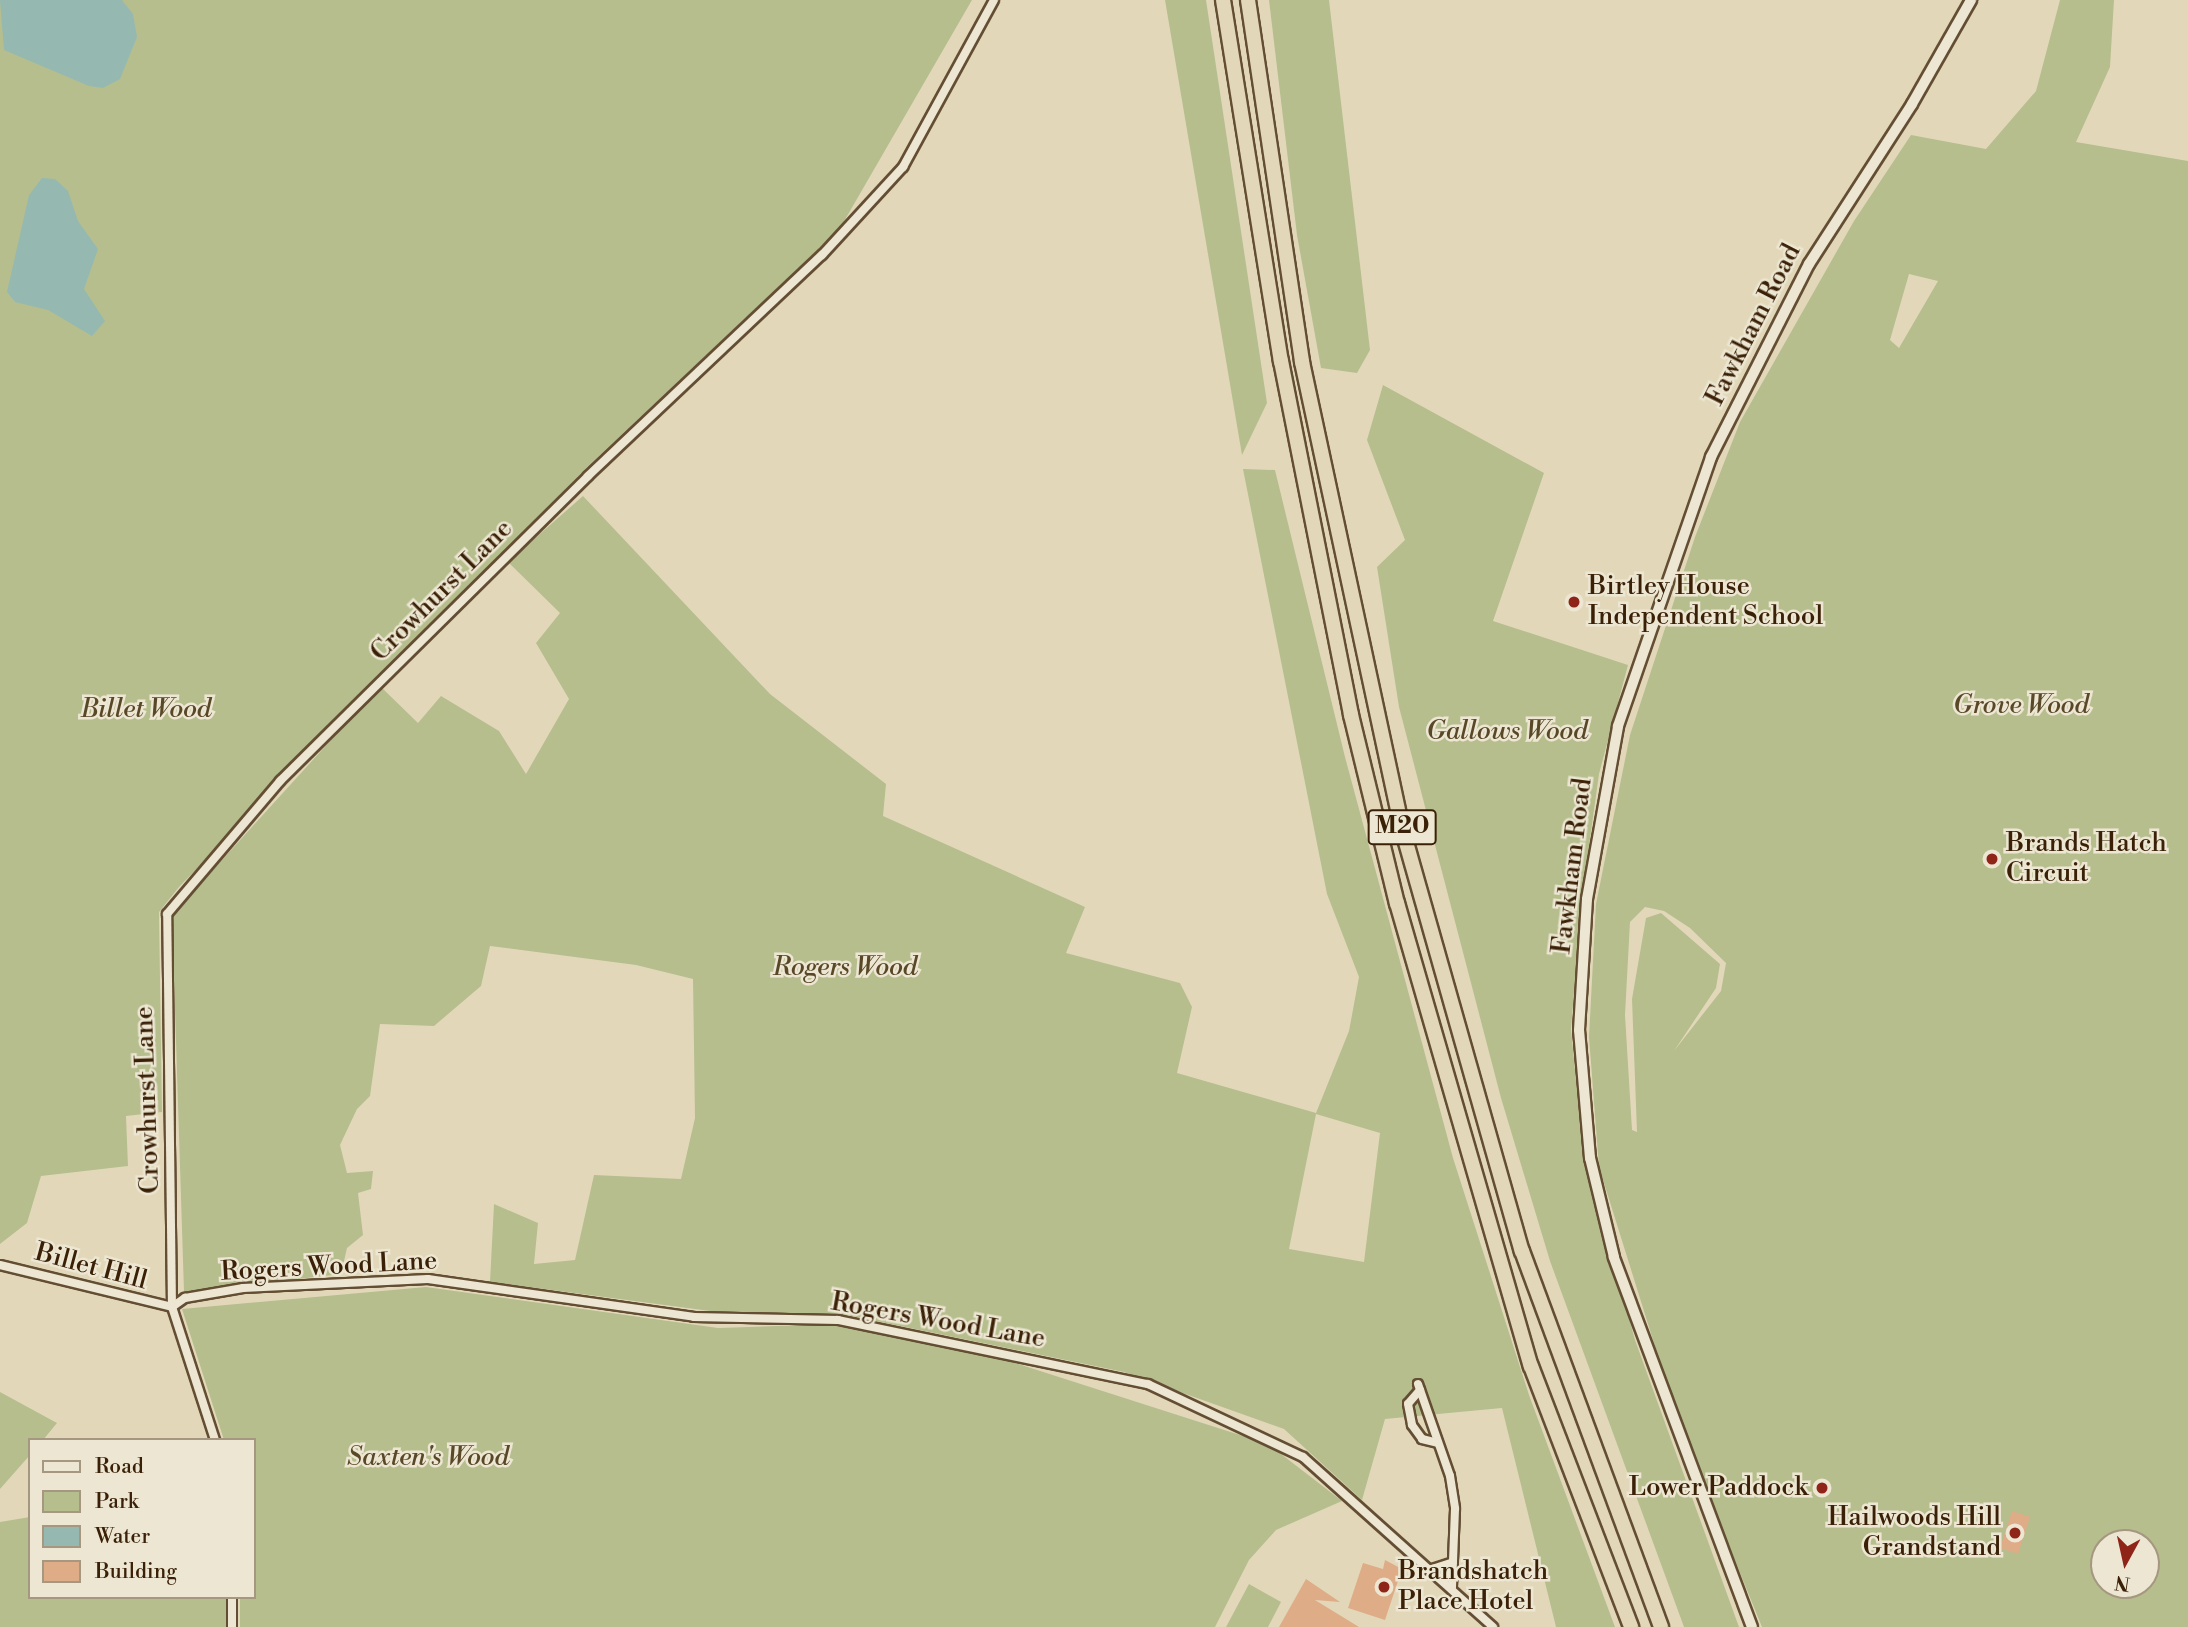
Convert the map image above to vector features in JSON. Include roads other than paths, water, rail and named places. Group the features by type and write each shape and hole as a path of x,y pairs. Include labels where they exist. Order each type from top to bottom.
{"highway":[{"name":"M20","path":"1223,0 1281,361 1351,715 1397,903 1531,1366 1631,1627"},
{"name":"M20","path":"1248,0 1302,362 1400,821 1522,1251 1661,1627"}],"street":[{"name":"Crowhurst Lane","path":"214,1438 172,1307 167,914 280,781 588,476 822,256 903,167 994,0"},
{"name":"Fawkham Road","path":"1752,1627 1614,1257 1590,1158 1579,1030 1587,899 1618,726 1711,457 1809,264 1912,104 1970,0"},
{"name":"Billet Hill","path":"0,1265 172,1307"},
{"name":"Rogers Wood Lane","path":"172,1307 185,1298 243,1288 428,1279 694,1317 838,1320 934,1336 1148,1384 1303,1457 1493,1627"},
{"path":"1438,1443 1422,1439 1412,1425 1408,1404 1419,1387 1438,1443 1455,1509 1452,1588"},
{"path":"1429,1570 1453,1562"},
{"path":"232,1599 232,1627"}],"water":[{"path":"0,0 122,0 133,14 137,37 120,79 103,88 89,86 4,50"},
{"path":"42,178 55,179 68,191 78,221 98,249 84,289 105,321 92,336 48,310 15,302 7,292 29,195"}],"place":[{"name":"Birtley House Independent School","path":"1574,602"},
{"name":"Brands Hatch Circuit","path":"1992,859"},
{"name":"Lower Paddock","path":"1822,1488"},
{"name":"Hailwoods Hill Grandstand","path":"2015,1533"},
{"name":"Brandshatch Place Hotel","path":"1384,1587"}],"park label":[{"name":"Grove Wood","path":"2021,706"},
{"name":"Billet Wood","path":"146,710"},
{"name":"Gallows Wood","path":"1507,732"},
{"name":"Rogers Wood","path":"845,968"},
{"name":"Saxten's Wood","path":"428,1458"}]}
